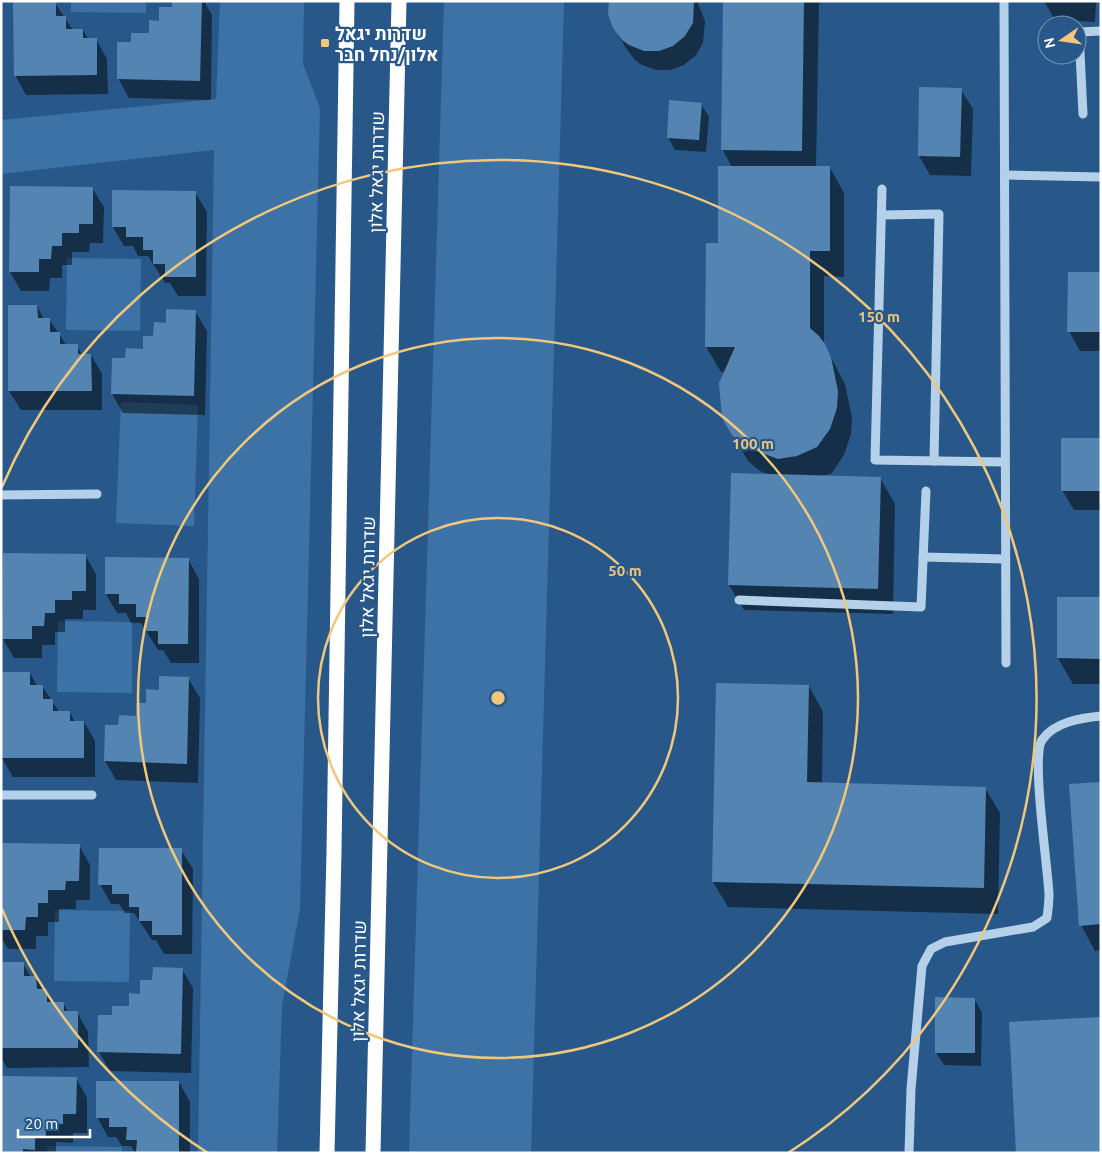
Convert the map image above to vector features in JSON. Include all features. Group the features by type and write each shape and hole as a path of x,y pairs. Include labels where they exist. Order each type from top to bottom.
{"highway":[{"name":"שדרות יגאל אלון","path":"326,1153 334,852 347,1"},
{"name":"שדרות יגאל אלון","path":"373,1153 399,1"}],"street":[{"path":"1004,1 1006,663"},
{"path":"1083,114 1079,32 1101,31"},
{"path":"1005,175 1101,177"},
{"path":"882,190 875,460 1006,462"},
{"path":"882,215 939,214 934,461"},
{"path":"739,600 921,607 926,491"},
{"path":"1,495 97,494"},
{"path":"923,557 1005,559"},
{"path":"909,1153 911,1089 922,966 930,949 945,942 1034,927 1047,918 1048,895 1038,767 1042,740 1054,729 1068,722 1101,716"},
{"path":"1,795 92,795"}],"shaded area":[{"path":"71,1 146,1 146,13 71,12"},
{"path":"220,1 304,1 303,64 320,108 300,909 282,1005 277,1153 198,1153 214,150 1,174 1,120 216,99"},
{"path":"444,1 564,1 531,1153 409,1153"},
{"path":"67,258 141,259 140,331 66,330"},
{"path":"121,402 198,405 194,526 116,523"},
{"path":"58,621 132,622 132,693 57,692"},
{"path":"55,910 130,911 129,982 54,981"},
{"path":"47,1146 122,1147 122,1153 47,1153"}],"building":[{"path":"13,1 56,2 56,16 66,16 66,29 83,29 83,38 97,38 97,75 14,76"},
{"path":"172,1 202,1 200,81 117,79 117,42 131,42 131,33 149,33 149,20 159,21 159,7 172,7"},
{"path":"609,1 694,1 693,23 685,36 673,46 659,51 644,51 622,40 613,28 608,14"},
{"path":"723,1 804,1 802,151 721,150"},
{"path":"919,87 962,88 960,157 918,156"},
{"path":"669,100 702,103 699,140 667,138"},
{"path":"718,166 830,166 830,251 810,251 810,328 825,344 831,357 838,391 837,408 830,429 817,447 797,456 778,459 744,446 732,435 722,418 719,383 735,347 705,347 706,243 718,243"},
{"path":"10,186 93,187 93,224 79,224 79,233 62,233 62,246 52,246 51,259 39,259 39,272 9,272"},
{"path":"112,190 196,191 196,277 165,277 165,264 153,264 153,250 143,250 143,237 126,237 126,227 112,227"},
{"path":"1068,272 1101,272 1101,332 1067,332"},
{"path":"8,305 37,305 38,318 50,318 50,332 60,332 60,344 78,344 78,354 91,354 92,391 8,391"},
{"path":"166,309 196,310 194,396 111,394 112,358 125,358 126,348 143,349 143,336 153,336 154,322 166,323"},
{"path":"1061,438 1101,438 1101,491 1061,491"},
{"path":"731,473 881,477 878,589 728,585"},
{"path":"3,553 86,554 86,591 72,591 72,600 55,600 55,613 45,613 44,626 32,626 32,639 2,639"},
{"path":"105,557 189,558 188,644 158,644 158,631 146,631 146,617 136,617 136,604 119,604 119,594 105,594"},
{"path":"1057,597 1101,597 1101,659 1057,658"},
{"path":"1,672 30,672 30,685 43,685 43,699 53,699 53,711 70,711 70,721 84,721 84,758 1,758"},
{"path":"159,676 189,677 187,764 104,761 105,725 118,725 119,715 136,716 136,703 146,703 146,689 159,690"},
{"path":"716,683 809,685 807,782 986,787 984,888 712,882"},
{"path":"1101,782 1101,924 1079,926 1069,784"},
{"path":"1,843 80,844 79,881 66,881 65,890 48,890 48,903 38,903 38,917 26,917 25,930 1,930"},
{"path":"99,848 182,848 182,935 152,935 152,921 139,921 139,907 129,907 129,894 112,894 112,885 98,885"},
{"path":"1,962 24,962 24,976 36,976 37,989 47,989 47,1002 64,1002 64,1011 78,1011 78,1048 1,1048"},
{"path":"153,967 183,968 181,1054 97,1052 98,1015 112,1015 112,1006 129,1006 129,993 140,994 140,980 152,980"},
{"path":"935,997 975,998 975,1053 935,1053"},
{"path":"1101,1017 1101,1153 1016,1153 1009,1022"},
{"path":"1,1076 77,1077 76,1114 63,1114 63,1124 45,1123 46,1136 35,1136 35,1150 23,1149 23,1153 1,1153"},
{"path":"96,1081 179,1081 179,1153 136,1153 137,1140 126,1140 127,1127 109,1127 109,1118 96,1118"}],"place":[{"name":"שדרות יגאל אלון/נחל חבר","path":"325,43"}]}
